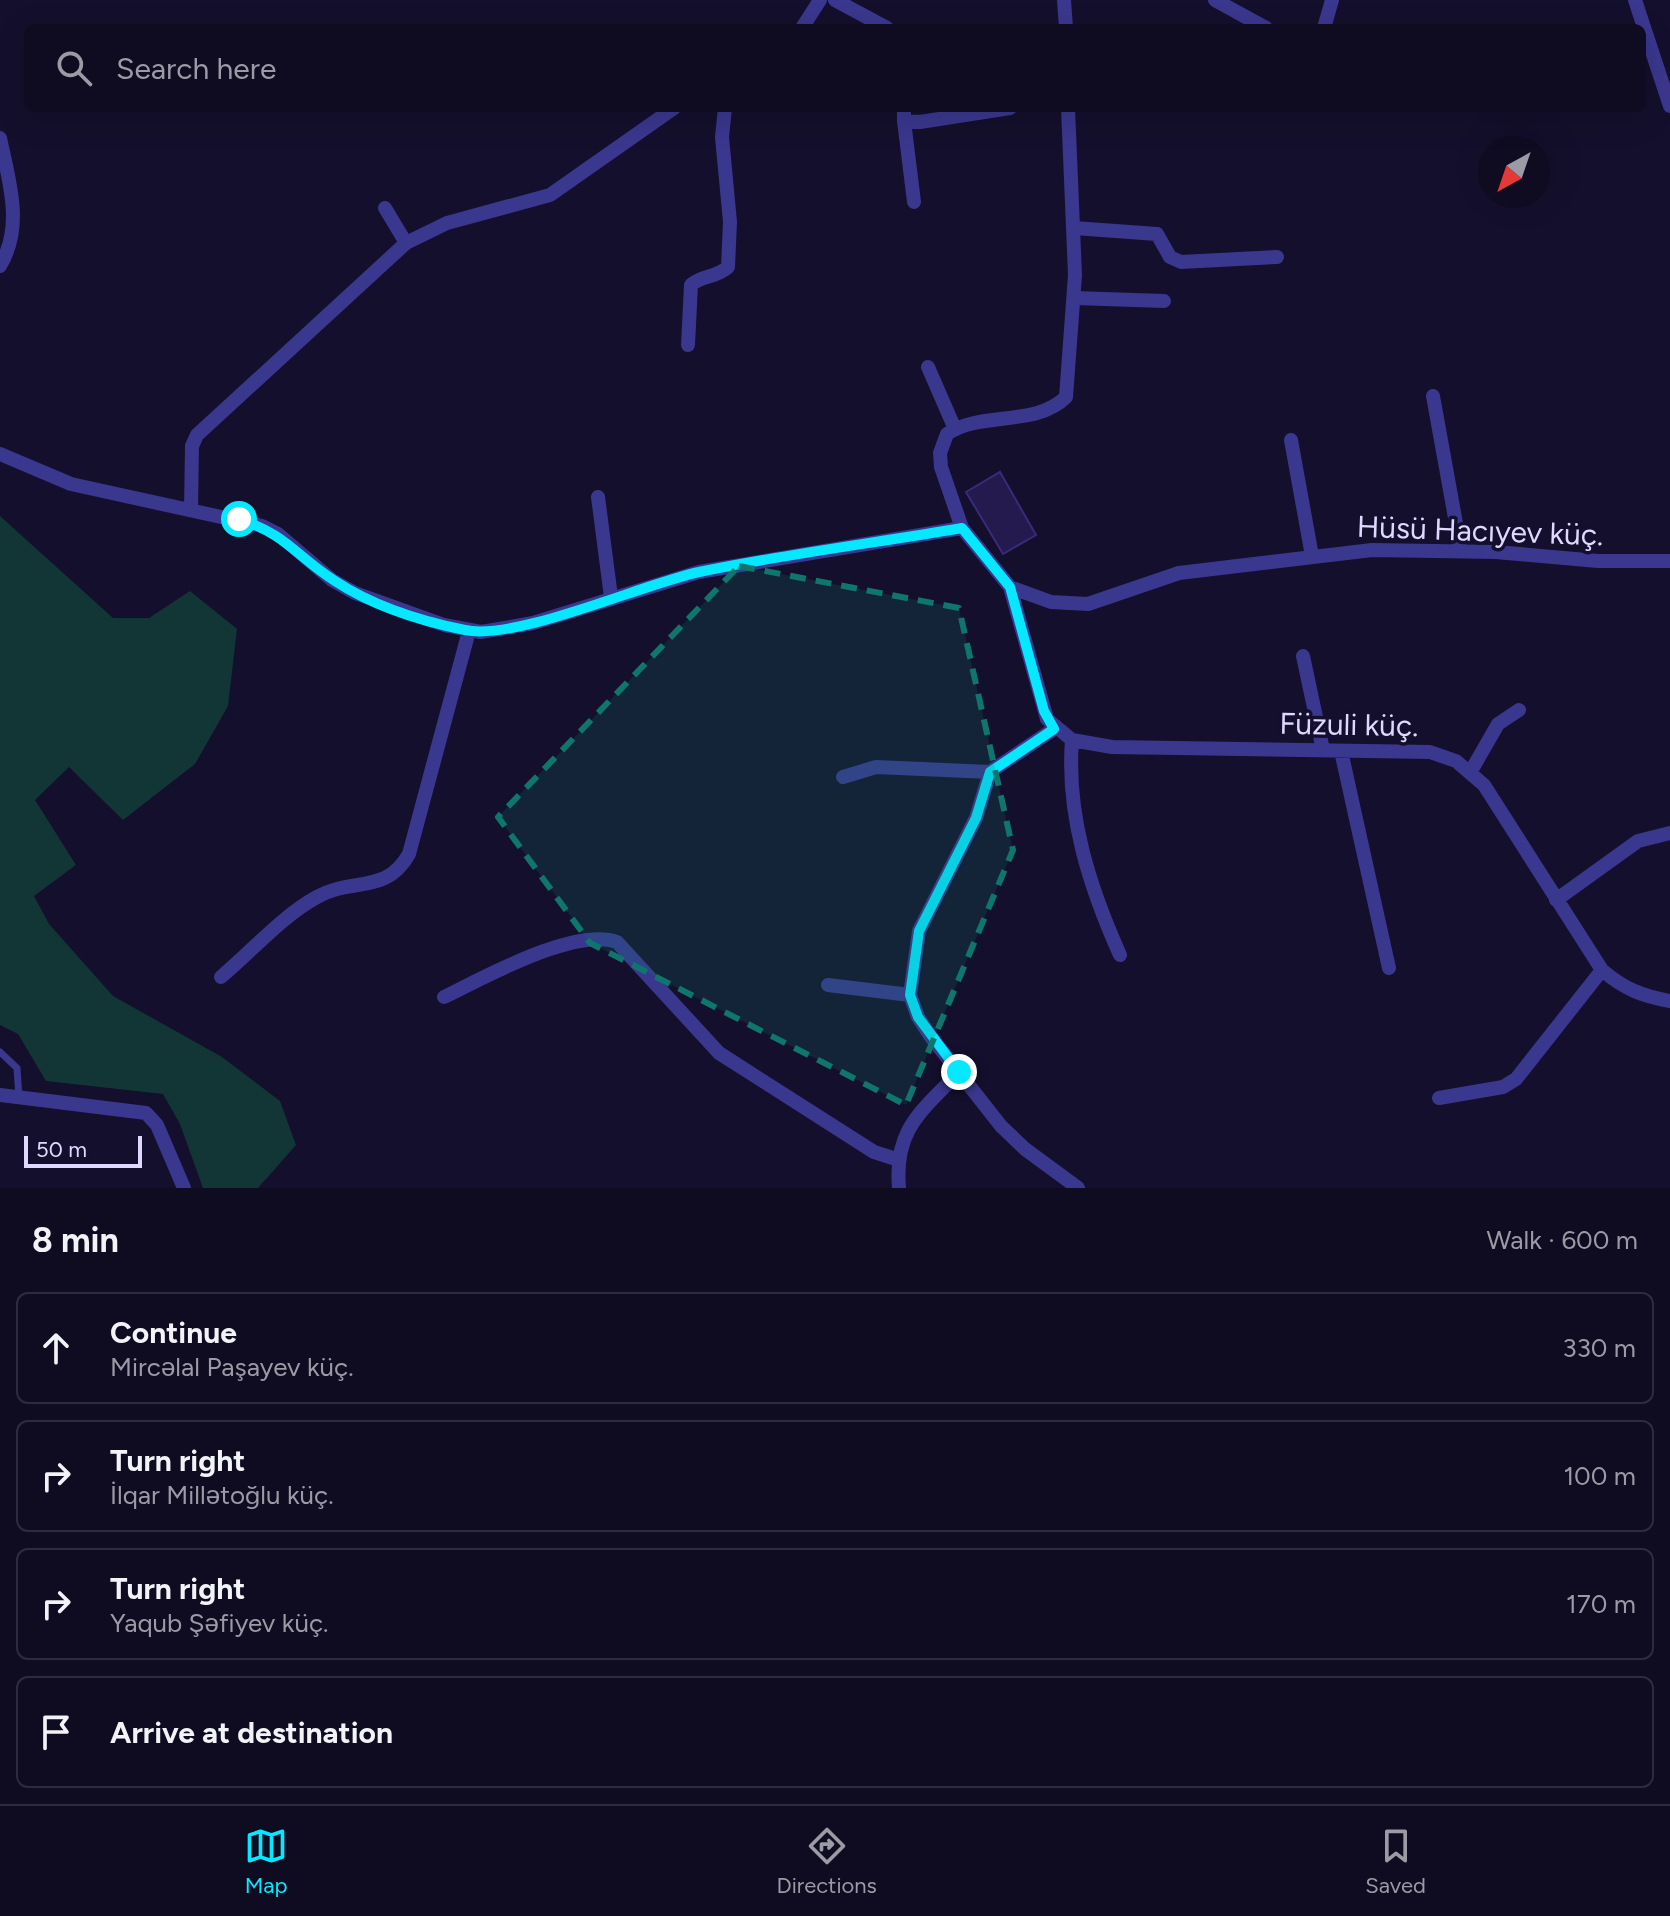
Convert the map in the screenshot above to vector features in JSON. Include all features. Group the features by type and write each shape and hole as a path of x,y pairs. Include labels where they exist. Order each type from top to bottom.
{"street":[{"path":"805,24 820,0"},
{"path":"835,0 880,24"},
{"path":"1064,0 1066,24"},
{"path":"1215,0 1259,24"},
{"path":"1325,24 1332,0"},
{"path":"1635,0 1643,24"},
{"path":"1646,33 1670,106"},
{"path":"191,510 192,446 197,435 406,243 447,223 550,195 663,112"},
{"path":"688,345 691,285 698,278 719,275 728,267 730,222 722,137 725,112"},
{"path":"914,202 904,115 949,112"},
{"path":"843,777 876,767 990,772 1054,729 1044,711 1010,587 962,528 940,453 947,434 955,429 1049,408 1066,397 1074,298 1068,112"},
{"path":"0,138 14,224 0,266"},
{"path":"385,208 406,243"},
{"path":"1074,228 1157,234 1170,257 1181,262 1277,257"},
{"path":"1074,298 1164,301"},
{"path":"928,367 955,429"},
{"path":"1433,396 1461,551"},
{"path":"1291,440 1312,556"},
{"path":"0,454 71,484 262,526 278,534 304,558 355,593 390,608 469,631 504,630 699,572 962,528"},
{"path":"598,497 611,597"},
{"name":"Hüsü Hacıyev küç.","path":"1010,587 1051,602 1088,604 1179,573 1372,550 1461,551 1598,561 1670,561"},
{"path":"221,977 319,895 386,879 400,869 409,854 469,631"},
{"path":"1303,656 1323,750"},
{"path":"1471,771 1498,724 1519,710"},
{"name":"Füzuli küç.","path":"1054,729 1072,740 1112,747 1430,752 1471,771 1484,785 1602,970 1621,986 1641,996 1670,1001"},
{"path":"1072,740 1075,814 1083,857 1101,914 1120,955"},
{"path":"1341,751 1389,968"},
{"path":"990,772 976,818 919,931 910,995 918,1017 959,1072 1025,1149 1078,1188"},
{"path":"1556,900 1638,841 1670,833"},
{"path":"444,997 538,953 604,937 617,942 719,1053 874,1152 896,1159"},
{"path":"1439,1098 1503,1087 1516,1079 1602,970"},
{"path":"828,985 910,995"},
{"path":"899,1188 896,1159 912,1126 959,1072"},
{"path":"0,1095 146,1113 157,1125 184,1188"}],"lane":[{"path":"0,1052 17,1068 19,1098"}],"highlighted area":[{"path":"739,566 959,608 1013,850 906,1105 590,943 498,817"}],"green space":[{"path":"0,516 113,618 149,618 190,591 237,629 228,706 195,764 123,820 69,767 35,800 76,865 34,896 49,924 113,996 222,1057 280,1101 296,1145 258,1188 203,1188 180,1124 163,1094 46,1081 18,1034 0,1025"}],"building":[{"path":"1000,472 1036,535 1003,554 966,492"}],"route":[{"path":"239,519 278,534 332,580 355,593 444,625 481,632 533,623 651,584 699,572 962,528 1010,587 1044,711 1054,729 990,772 976,818 919,931 910,995 918,1017 959,1072"}]}
